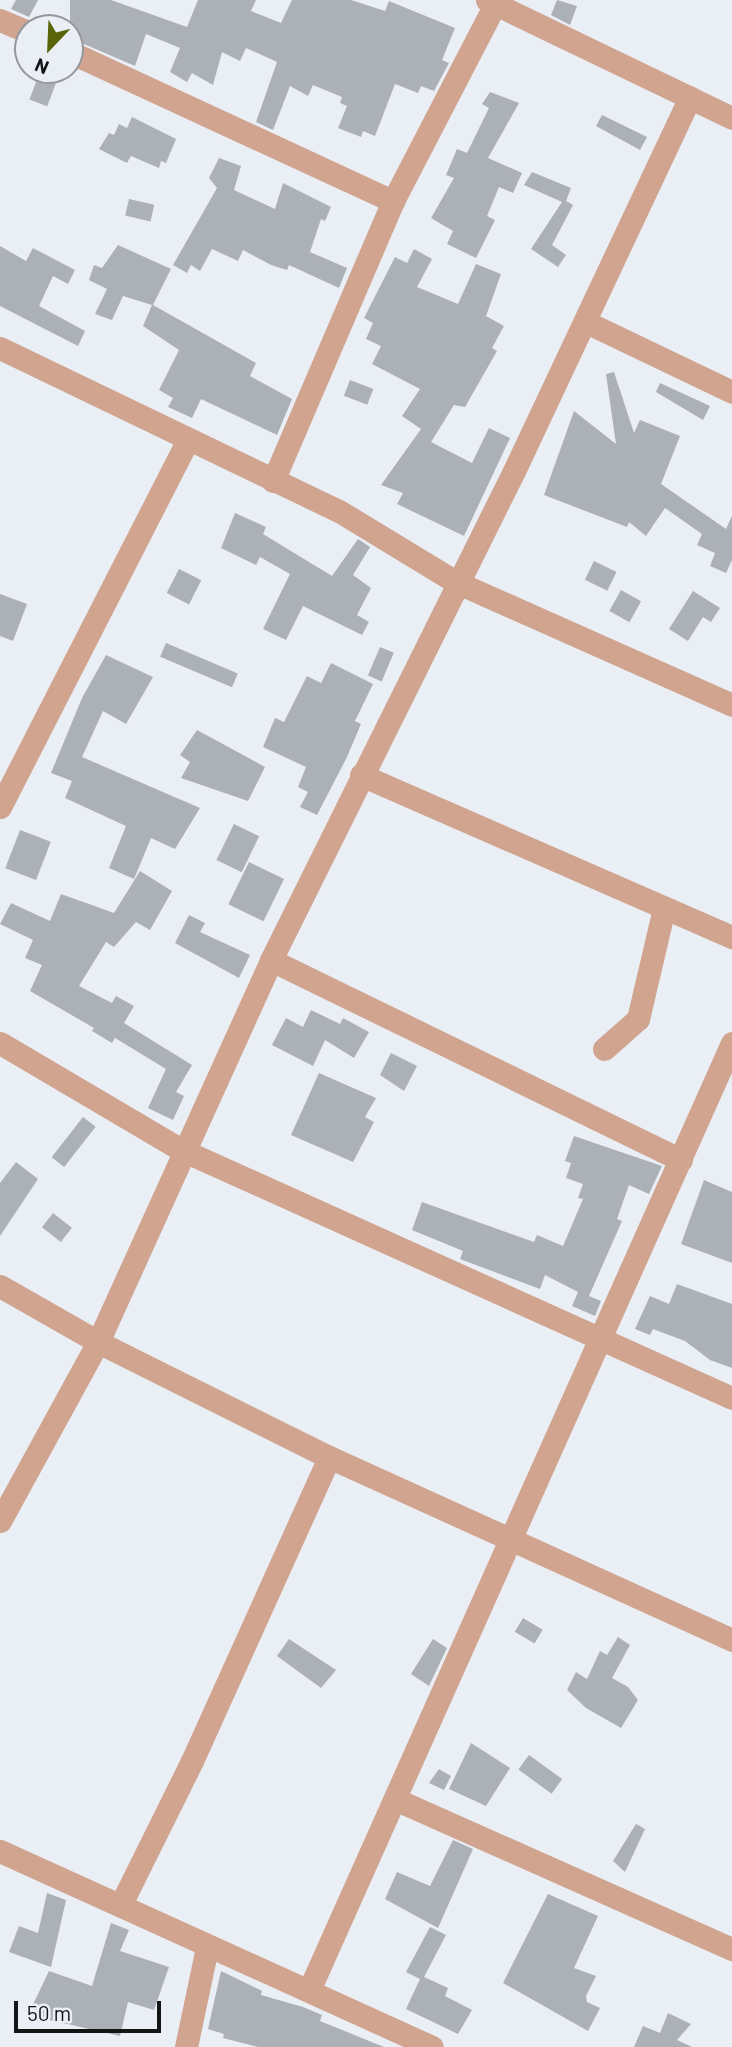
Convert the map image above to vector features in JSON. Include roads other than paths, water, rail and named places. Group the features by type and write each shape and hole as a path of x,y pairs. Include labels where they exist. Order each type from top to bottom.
{"street":[{"path":"273,481 393,201 493,1 732,118"},
{"path":"84,58 393,201"},
{"path":"0,1521 98,1342 181,1150 271,960 586,322 690,97"},
{"path":"586,322 732,392"},
{"path":"0,348 187,442 339,511 456,582 732,705"},
{"path":"0,807 187,442"},
{"path":"361,775 732,937"},
{"path":"604,1049 638,1019 664,908"},
{"path":"271,960 681,1160"},
{"path":"0,1043 181,1150 732,1398"},
{"path":"310,1988 397,1800 732,1043"},
{"path":"0,1286 98,1342 329,1457 732,1640"},
{"path":"121,1904 192,1761 329,1457"},
{"path":"397,1800 732,1949"},
{"path":"0,1851 121,1904 207,1947 310,1988 432,2047"},
{"path":"186,2047 207,1947"}]}
